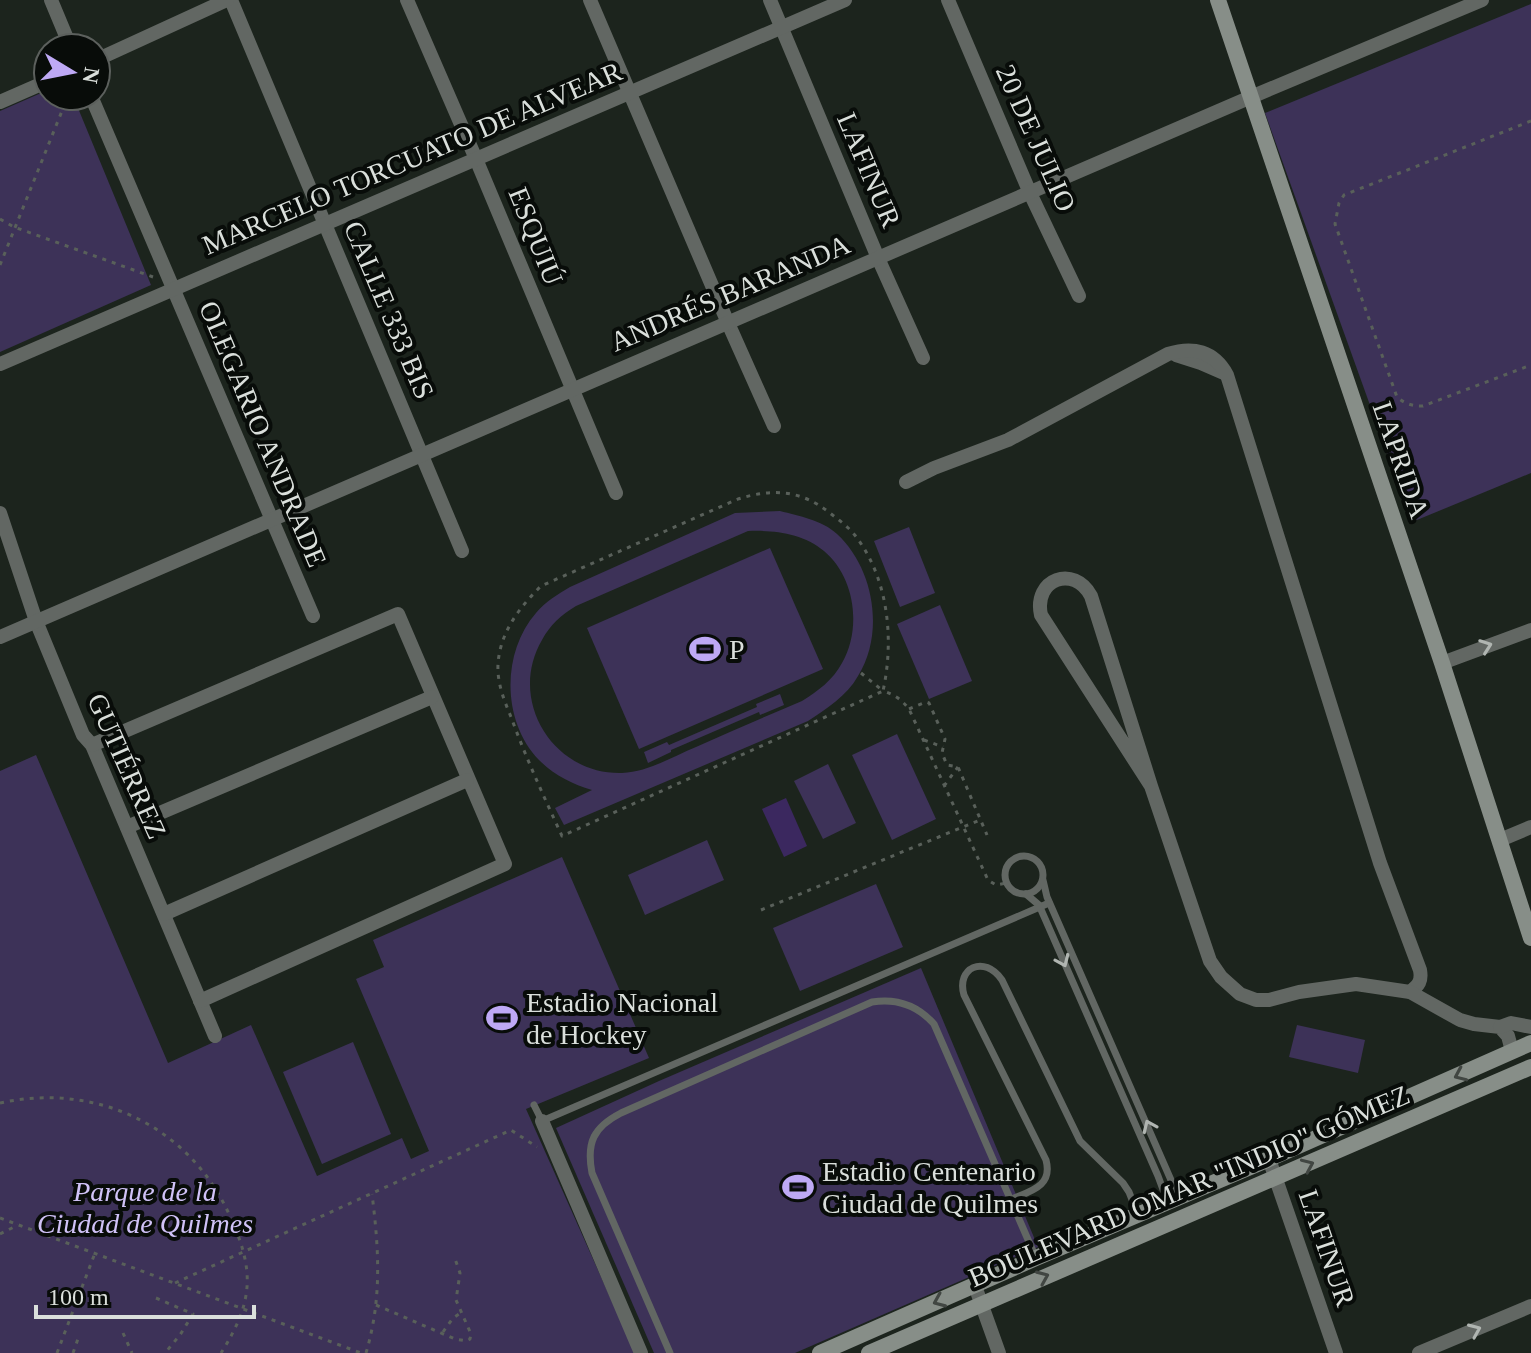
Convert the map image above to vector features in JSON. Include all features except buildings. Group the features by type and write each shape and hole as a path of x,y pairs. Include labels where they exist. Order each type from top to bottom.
{"main road":[{"name":"LAPRIDA","path":"1218,0 1442,663 1531,938"},
{"path":"820,1353 1531,1043"},
{"name":"BOULEVARD OMAR \"INDIO\" GÓMEZ","path":"869,1353 1531,1067"}],"street":[{"path":"51,0 64,32"},
{"path":"112,53 229,0"},
{"name":"CALLE 333 BIS","path":"229,0 462,551"},
{"name":"ESQUIÚ","path":"407,0 616,493"},
{"path":"590,0 774,426"},
{"name":"LAFINUR","path":"770,0 923,358"},
{"name":"MARCELO TORCUATO DE ALVEAR","path":"0,364 845,0"},
{"name":"20 DE JULIO","path":"948,0 1030,193 1079,296"},
{"name":"ANDRÉS BARANDA","path":"0,637 1482,0"},
{"path":"0,102 32,88"},
{"name":"OLEGARIO ANDRADE","path":"98,112 313,616"},
{"path":"906,482 1008,440 1168,354 1190,359 1227,375 1380,863 1420,970 1418,986 1410,992"},
{"name":"GUTIÉRREZ","path":"0,513 36,621 215,1036"},
{"path":"1151,786 1041,615 1040,596 1045,586 1055,581 1065,578 1074,580 1082,584 1091,596 1210,961 1221,977 1240,994 1256,1000 1356,984 1410,992 1460,1020 1474,1024 1500,1027 1511,1023 1531,1027"},
{"path":"92,745 398,614 505,864 200,1001"},
{"path":"1442,663 1531,630"},
{"path":"127,827 432,697"},
{"path":"164,914 467,780"},
{"path":"1500,840 1531,827"},
{"path":"1500,1027 1508,1036 1512,1051"},
{"path":"542,1121 641,1353"},
{"name":"LAFINUR","path":"1269,1159 1336,1353"},
{"path":"975,1286 999,1353"},
{"path":"1419,1353 1531,1306"}],"lane":[{"path":"1020,856 1031,857 1043,869 1043,886 1049,903 1174,1200 1158,1176 1040,907 1026,894 1014,892 1007,883 1007,866 1020,856"},
{"path":"1026,894 1036,890 1043,880"},
{"path":"534,1105 542,1121 1049,903"},
{"path":"1012,1199 1043,1184 1048,1168 961,986 964,976 972,968 983,965 995,970 1002,980 1080,1141 1123,1183 1138,1215"},
{"path":"670,1353 592,1173 593,1138 603,1123 621,1113 872,1002 899,1002 925,1014 934,1024 1036,1258"}],"path":[{"path":"0,265 61,112"},
{"path":"1531,121 1344,195 1339,203 1335,224 1397,397 1403,403 1423,406 1531,365"},
{"path":"0,219 14,227 154,277 166,275"},
{"path":"766,492 787,492 824,509 845,525 856,536 877,572 889,637 888,670 883,691 562,836 508,709 498,678 498,662 513,618 541,586 738,499 766,492"},
{"path":"861,673 883,691 895,695 909,709 988,880 996,885 1007,883"},
{"path":"909,709 929,703 945,739 942,753 947,765 958,767"},
{"path":"923,739 943,747"},
{"path":"944,786 958,767"},
{"path":"958,767 987,835"},
{"path":"761,910 980,820"},
{"path":"0,1103 47,1096 112,1108 151,1126 186,1153 210,1181 227,1210 244,1252 248,1279 243,1309 221,1353"},
{"path":"175,1283 511,1130 539,1148"},
{"path":"0,1218 364,1353 376,1305 379,1263 372,1194"},
{"path":"0,1234 18,1225"},
{"path":"57,1353 95,1253"},
{"path":"376,1305 455,1339 467,1341 471,1334 456,1296 460,1273 454,1256"},
{"path":"156,1298 193,1314 165,1353"},
{"path":"443,1334 449,1322 462,1312"},
{"path":"123,1333 132,1353"},
{"path":"73,1353 79,1336"}],"green space":[{"path":"1531,4 1531,473 1412,522 1265,113"},
{"path":"32,97 32,112 80,112 151,285 0,352 0,111"},
{"path":"780,511 802,517 831,529 850,548 860,564 872,602 871,640 858,676 842,696 808,721 564,825 555,808 592,790 564,778 539,760 518,727 510,687 516,648 525,629 543,605 570,587 735,513","holes":["748,531 778,532 807,540 824,551 843,575 852,604 852,634 842,663 830,680 802,701 641,770 622,773 597,770 575,762 557,748 543,730 534,709 530,686 533,663 552,625 576,606"]},
{"path":"909,527 935,593 900,607 874,541"},
{"name":"P","path":"770,548 823,669 639,749 587,628"},
{"path":"940,605 972,681 929,699 897,624"},
{"path":"780,694 784,705 760,715 759,712 648,763 644,752 667,742 669,745"},
{"path":"897,734 936,819 892,840 852,755"},
{"name":"Parque de la Ciudad de Quilmes","path":"36,755 168,1063 251,1025 317,1176 402,1138 411,1159 429,1151 356,979 384,967 373,940 562,857 649,1058 526,1109 635,1353 0,1353 0,771"},
{"path":"828,764 856,823 823,839 794,781"},
{"path":"707,840 724,880 645,915 628,875"},
{"path":"876,884 903,947 800,991 773,928"},
{"name":"Estadio Centenario Ciudad de Quilmes","path":"921,968 1038,1247 795,1353 654,1353 556,1128"},
{"path":"1297,1025 1365,1040 1358,1073 1289,1057"},
{"path":"353,1042 391,1134 322,1164 283,1072"}],"shaded area":[{"path":"786,798 807,846 784,857 762,809"}],"place":[{"name":"P","path":"705,649"},
{"name":"Estadio Nacional de Hockey","path":"502,1018"},
{"name":"Estadio Centenario Ciudad de Quilmes","path":"798,1187"}]}
